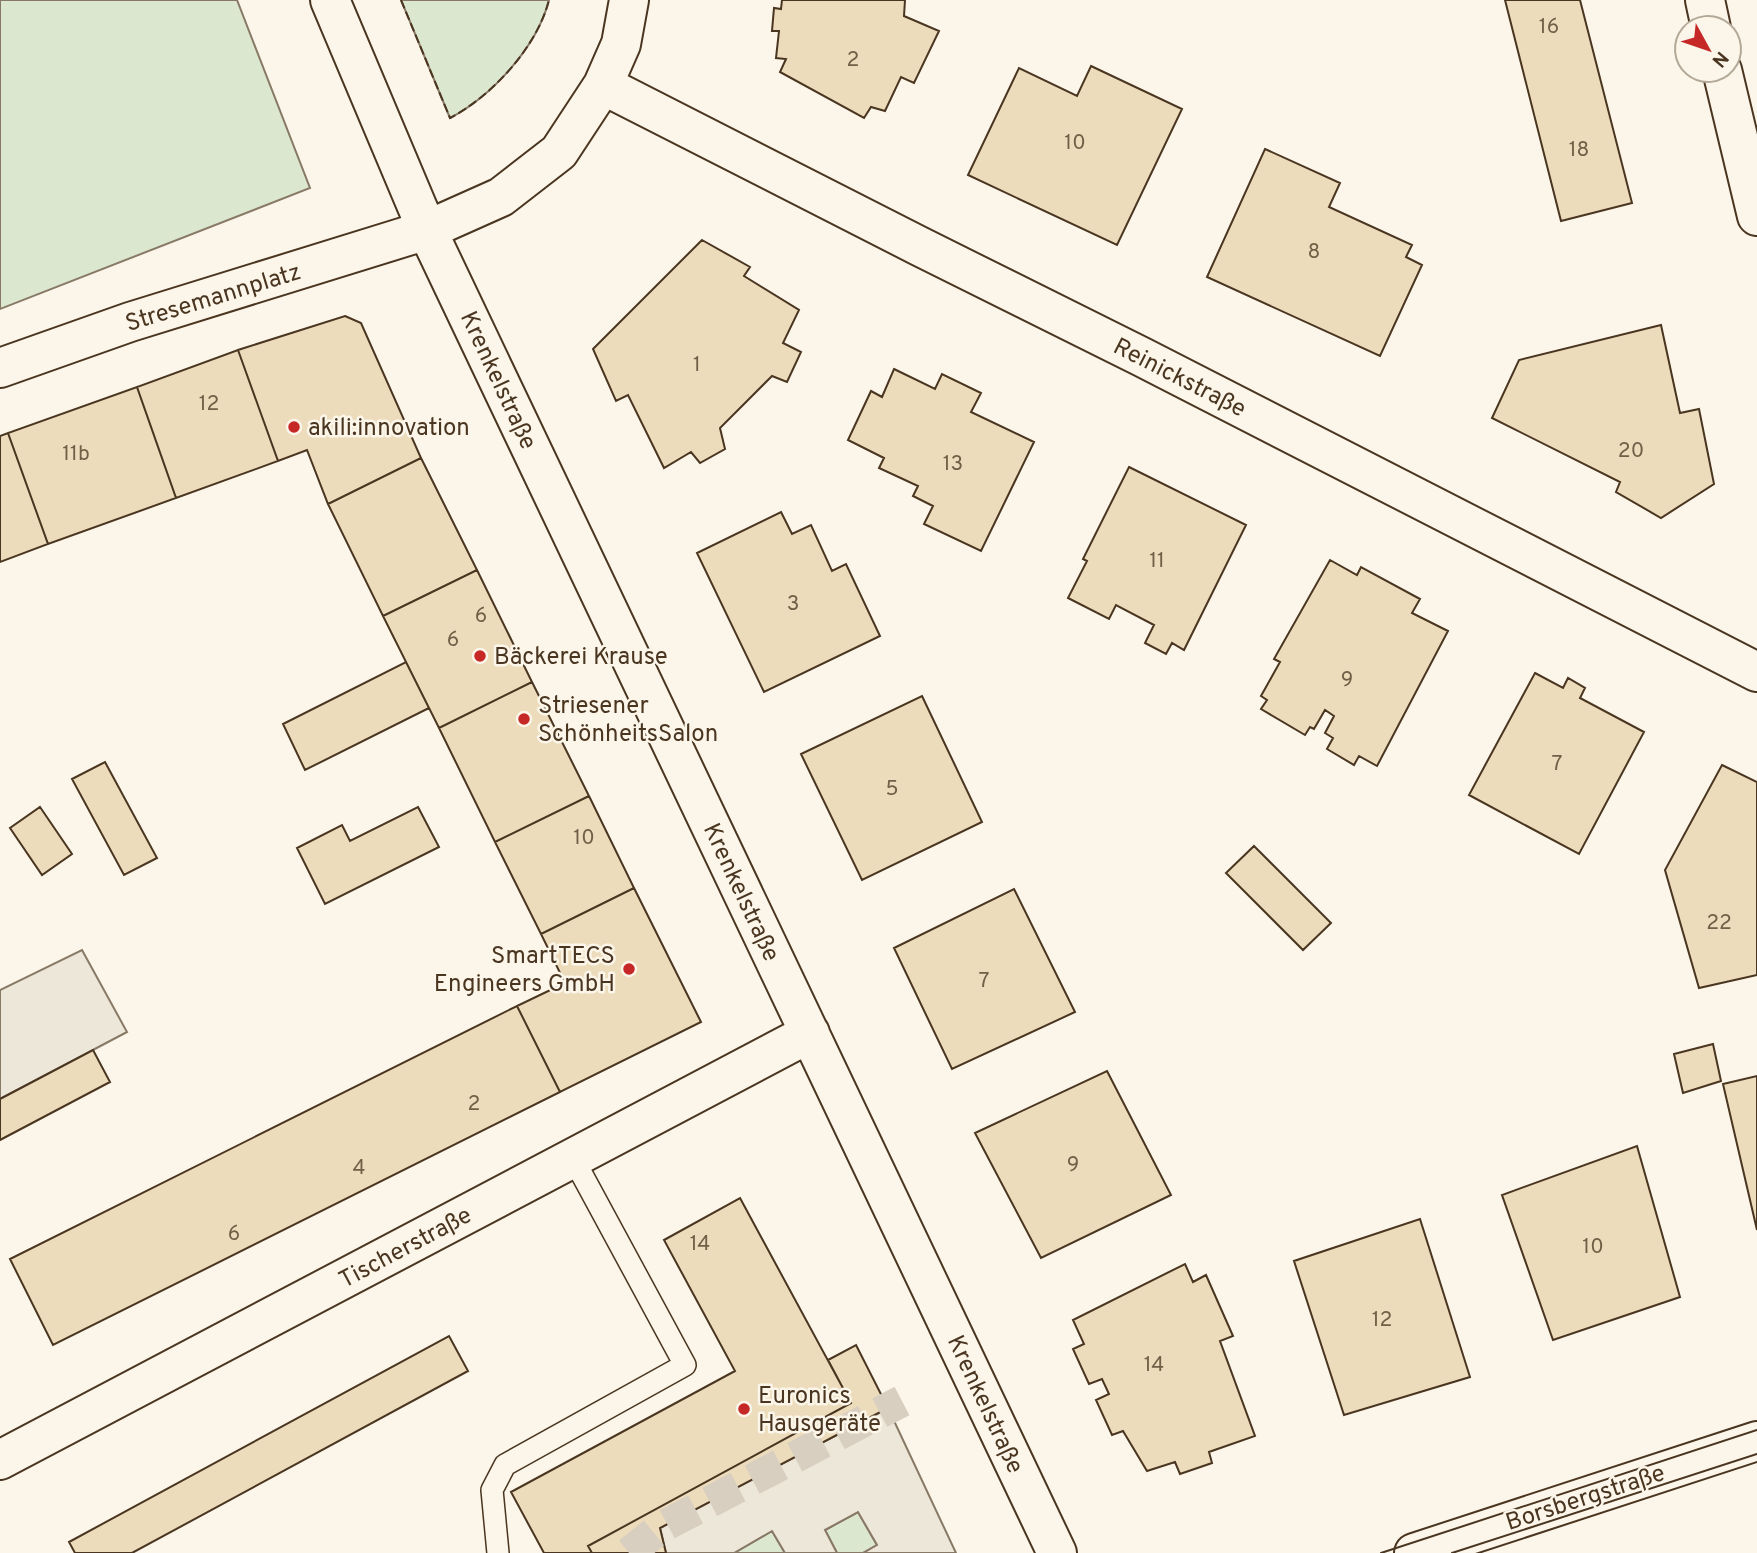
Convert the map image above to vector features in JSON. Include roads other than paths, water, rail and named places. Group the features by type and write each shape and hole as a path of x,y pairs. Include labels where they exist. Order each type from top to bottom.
{"street":[{"path":"330,0 427,230"},
{"name":"Stresemannplatz","path":"0,368 130,322 427,230 501,197 559,152 603,85 621,44 629,0"},
{"path":"1724,84 1757,216"},
{"name":"Reinickstraße","path":"603,85 1155,363 1757,672"},
{"name":"Krenkelstraße","path":"427,230 1057,1553"},
{"name":"Tischerstraße","path":"0,1460 810,1033"},
{"name":"Borsbergstraße","path":"1414,1553 1757,1441"}],"lane":[{"path":"498,1553 492,1490 505,1465 685,1365 573,1158"}],"tunnel":[{"path":"629,1553 660,1528 902,1401"}],"tram line":[{"path":"1381,1553 1757,1430"},
{"path":"1452,1553 1757,1454"}],"place":[{"name":"akili:innovation","path":"294,427"},
{"name":"Bäckerei Krause","path":"480,656"},
{"name":"Striesener SchönheitsSalon","path":"524,719"},
{"name":"SmartTECS Engineers GmbH","path":"629,969"},
{"name":"Euronics Hausgeräte","path":"744,1409"}]}
